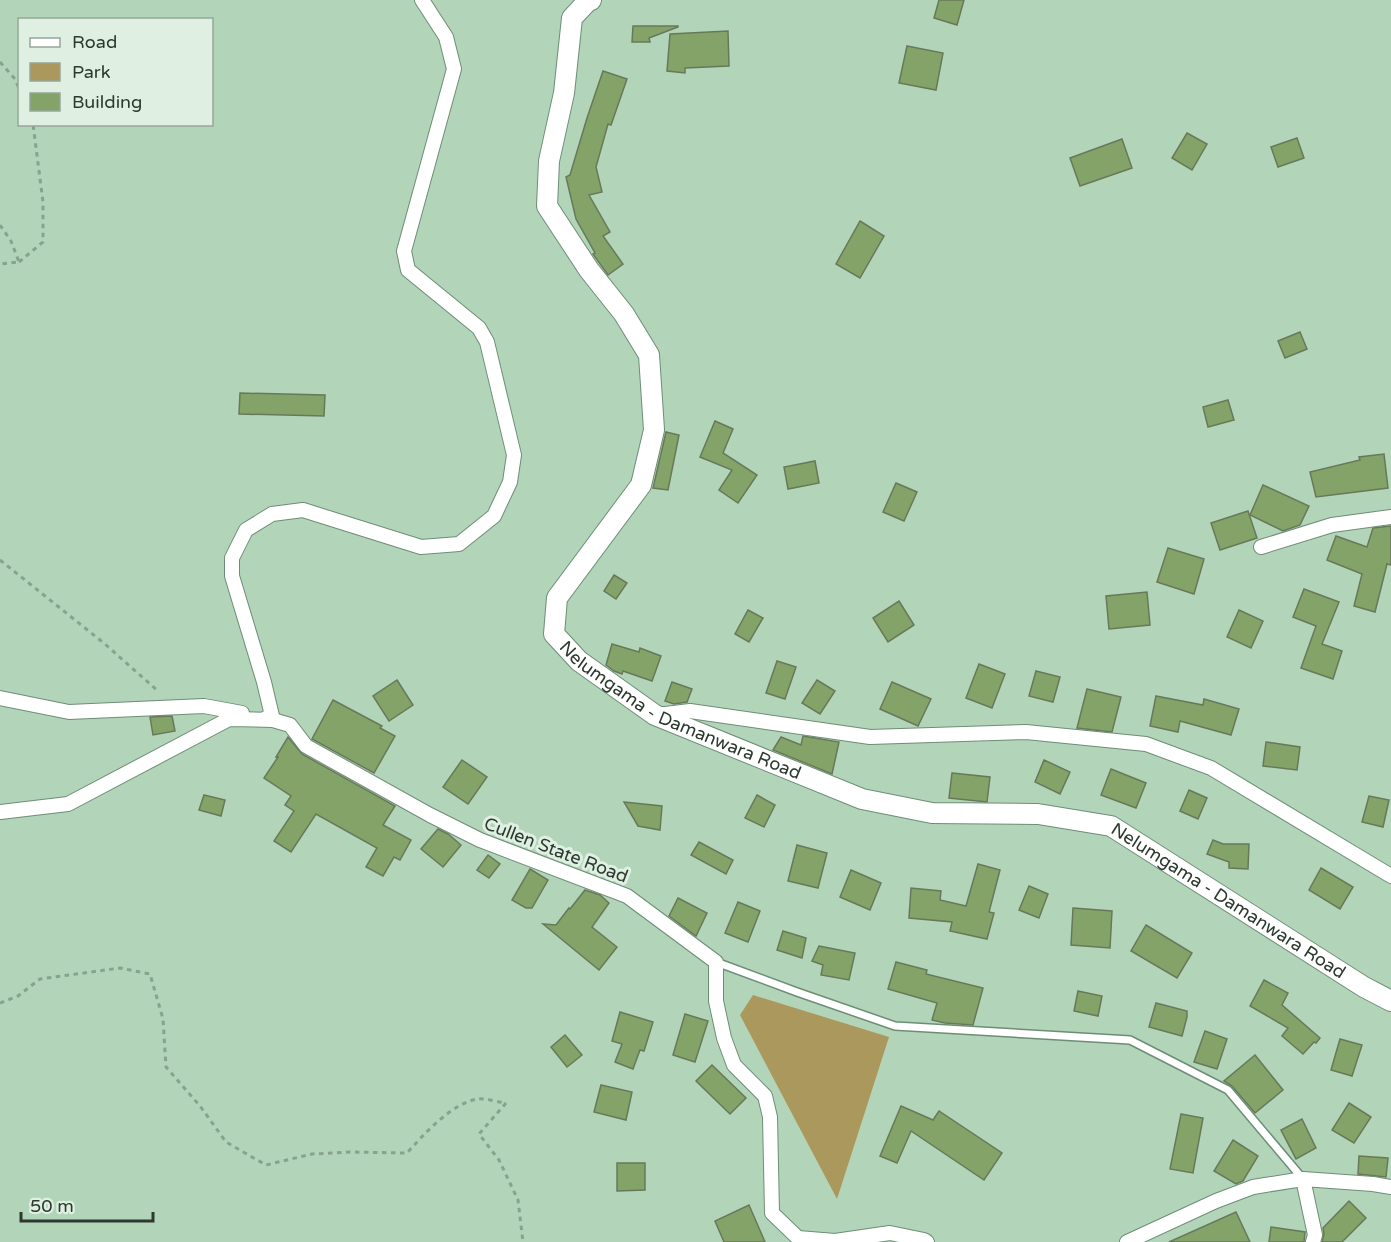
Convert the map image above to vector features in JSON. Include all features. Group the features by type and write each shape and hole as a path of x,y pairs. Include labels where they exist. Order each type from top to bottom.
{"street":[{"path":"0,812 68,804 229,719 273,720 232,576 232,558 246,530 272,514 303,510 421,547 459,544 494,516 510,482 514,455 487,342 479,328 408,270 404,251 454,69 446,37 422,0"},
{"name":"Nelumgama - Damanwara Road","path":"591,0 572,18 564,93 549,161 547,206 589,270 624,314 650,355 654,430 641,485 557,598 554,634 579,661 655,715 862,799 932,813 1038,814 1111,826 1364,987 1391,1001"},
{"path":"1261,547 1332,525 1391,517"},
{"name":"Cullen State Road","path":"0,698 69,712 204,706 290,725 306,746 430,815 480,840 627,896 716,962"},
{"path":"655,715 690,711 870,737 1026,732 1146,744 1211,768 1391,876"},
{"path":"716,962 716,1000 724,1038 735,1065 765,1096 770,1117 772,1213 798,1238 835,1241 890,1233 927,1242"},
{"path":"1303,1179 1315,1235 1313,1242"},
{"path":"1127,1242 1216,1201 1253,1187 1303,1179 1391,1187"}],"lane":[{"path":"716,962 895,1026 1130,1041 1228,1090 1303,1179"}],"path":[{"path":"0,62 15,79 18,86"},
{"path":"0,264 19,262 43,242 43,202 33,126"},
{"path":"0,225 11,241 19,262"},
{"path":"0,560 105,644 176,707"},
{"path":"0,1003 18,996 40,979 120,968 150,974 163,1019 166,1067 200,1106 226,1142 266,1165 312,1154 406,1153 423,1134 455,1107 478,1099 506,1103 479,1134 499,1160 518,1200 523,1242"}],"green space":[{"path":"753,995 889,1037 837,1199 740,1015"}],"building":[{"path":"939,0 964,0 957,25 934,18"},
{"path":"633,26 678,27 649,38 650,42 632,42"},
{"path":"728,31 729,66 685,68 685,73 667,71 670,34"},
{"path":"907,46 943,53 936,90 899,83"},
{"path":"603,71 627,79 611,125 608,124 596,167 602,192 589,195 610,232 603,236 623,264 608,275 593,254 595,253 576,219 566,177 570,175"},
{"path":"1187,133 1207,144 1192,170 1172,158"},
{"path":"1297,138 1304,158 1278,167 1271,147"},
{"path":"1122,139 1132,168 1080,186 1070,158"},
{"path":"860,221 884,236 860,278 836,264"},
{"path":"1300,332 1307,349 1285,358 1278,341"},
{"path":"240,393 325,395 324,416 239,414"},
{"path":"1228,400 1234,420 1208,427 1203,407"},
{"path":"715,421 733,429 723,453 757,475 738,503 719,490 732,470 700,457"},
{"path":"666,432 679,435 668,490 653,488"},
{"path":"1384,454 1388,488 1316,497 1310,472 1360,460 1359,457"},
{"path":"815,461 819,483 788,489 784,467"},
{"path":"896,483 917,492 904,521 883,512"},
{"path":"1263,485 1309,506 1300,525 1283,531 1250,515"},
{"path":"1248,511 1257,538 1220,550 1211,523"},
{"path":"1391,526 1391,565 1387,564 1375,612 1354,606 1362,574 1327,560 1336,536 1367,547 1373,528"},
{"path":"1168,548 1204,559 1194,594 1157,582"},
{"path":"614,575 627,583 616,599 604,591"},
{"path":"1304,589 1339,602 1322,644 1342,651 1333,679 1301,668 1316,626 1293,617"},
{"path":"1147,592 1150,625 1109,629 1106,596"},
{"path":"899,601 914,625 888,642 873,618"},
{"path":"748,610 763,618 749,642 735,634"},
{"path":"1239,610 1263,621 1251,648 1227,637"},
{"path":"612,644 639,652 640,648 661,656 652,681 623,671 622,674 606,665"},
{"path":"777,661 796,667 785,699 766,693"},
{"path":"979,664 1005,674 992,708 966,698"},
{"path":"1036,671 1060,677 1053,702 1029,696"},
{"path":"397,680 413,705 389,721 373,696"},
{"path":"817,680 835,691 820,714 802,703"},
{"path":"672,682 692,689 687,702 674,704 665,701"},
{"path":"892,682 931,699 918,726 880,709"},
{"path":"1087,689 1121,697 1112,732 1077,728"},
{"path":"1156,696 1203,705 1204,699 1239,709 1231,735 1180,721 1178,732 1150,726"},
{"path":"333,700 382,726 380,728 395,736 374,773 312,739"},
{"path":"172,716 175,731 153,735 150,717"},
{"path":"803,736 839,742 832,774 773,750 781,737 801,745"},
{"path":"288,737 302,754 395,806 383,825 411,840 400,860 394,857 383,876 366,867 377,848 316,814 291,852 274,841 294,811 285,805 291,796 264,778"},
{"path":"1266,742 1300,747 1297,770 1263,766"},
{"path":"462,760 487,777 468,804 443,787"},
{"path":"1044,760 1070,772 1060,794 1035,782"},
{"path":"1111,769 1146,783 1136,808 1101,795"},
{"path":"952,773 990,777 987,802 949,798"},
{"path":"1189,790 1207,798 1198,819 1180,811"},
{"path":"204,795 225,800 221,816 199,810"},
{"path":"757,795 775,805 764,827 745,818"},
{"path":"1369,796 1389,800 1383,827 1362,822"},
{"path":"624,802 662,806 660,830 638,826"},
{"path":"438,829 461,845 443,867 421,849"},
{"path":"1213,840 1223,844 1249,844 1248,869 1229,868 1229,862 1207,854"},
{"path":"699,842 733,860 726,874 691,855"},
{"path":"797,845 827,853 818,888 788,881"},
{"path":"488,855 500,864 489,878 477,870"},
{"path":"978,864 1000,870 989,912 994,913 987,939 950,931 952,922 909,918 911,888 941,891 940,900 966,906"},
{"path":"1321,868 1353,887 1340,909 1309,890"},
{"path":"530,869 548,880 532,908 526,908 512,900"},
{"path":"851,870 881,883 870,910 840,897"},
{"path":"1029,886 1048,894 1039,918 1019,910"},
{"path":"585,890 600,895 609,903 592,927 617,947 599,970 543,924 556,925"},
{"path":"678,898 707,913 696,936 669,916"},
{"path":"738,902 760,911 748,942 725,933"},
{"path":"1073,908 1112,911 1110,948 1071,945"},
{"path":"1146,925 1192,953 1177,978 1131,951"},
{"path":"783,931 806,938 802,958 777,950"},
{"path":"819,946 855,953 849,980 821,975 823,965 812,961"},
{"path":"896,962 927,970 926,974 983,988 973,1025 932,1020 937,1003 888,989"},
{"path":"1264,980 1288,993 1282,1005 1320,1038 1303,1054 1282,1036 1288,1028 1250,1006"},
{"path":"1078,991 1102,996 1098,1016 1074,1011"},
{"path":"1156,1003 1187,1011 1182,1036 1149,1027"},
{"path":"620,1012 653,1022 644,1051 640,1050 633,1069 615,1062 622,1044 612,1041"},
{"path":"685,1014 708,1021 695,1062 673,1055"},
{"path":"1205,1031 1227,1039 1217,1069 1194,1062"},
{"path":"565,1035 582,1055 567,1067 551,1047"},
{"path":"1340,1039 1362,1045 1352,1076 1331,1070"},
{"path":"1255,1055 1283,1090 1255,1113 1232,1086 1224,1081"},
{"path":"712,1065 746,1098 730,1114 696,1081"},
{"path":"601,1085 632,1092 626,1120 594,1112"},
{"path":"1349,1103 1371,1117 1354,1143 1332,1130"},
{"path":"901,1106 933,1120 939,1111 1002,1153 984,1180 911,1131 897,1163 880,1156"},
{"path":"1181,1114 1203,1118 1193,1173 1170,1169"},
{"path":"1302,1119 1316,1148 1296,1159 1281,1130"},
{"path":"1233,1140 1258,1156 1243,1181 1236,1184 1214,1171"},
{"path":"1359,1156 1388,1158 1386,1177 1358,1174"},
{"path":"617,1163 645,1163 645,1190 617,1191"},
{"path":"1349,1201 1366,1218 1342,1242 1322,1242 1323,1228"},
{"path":"749,1205 765,1242 724,1242 715,1221"},
{"path":"1236,1212 1250,1242 1169,1242"},
{"path":"1271,1227 1305,1232 1304,1242 1269,1242"}]}
